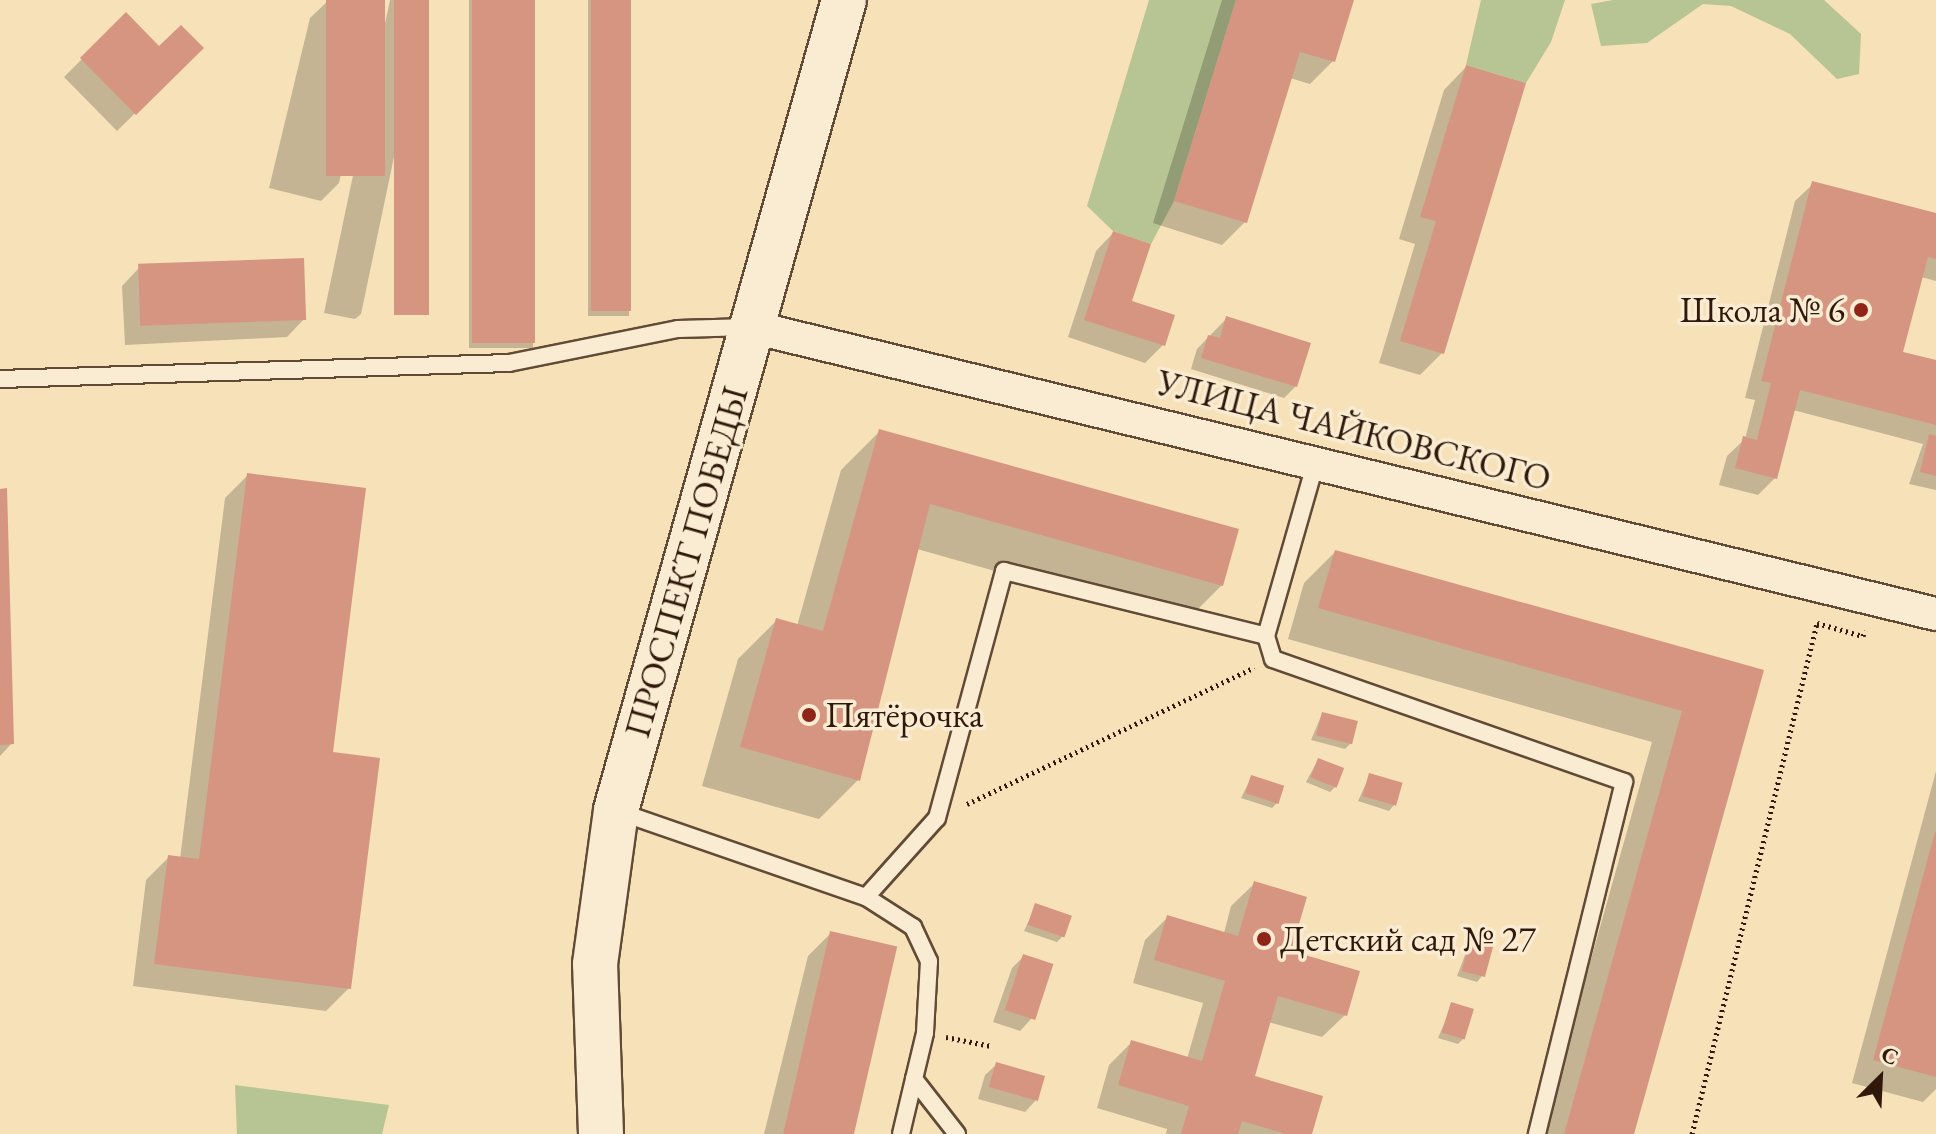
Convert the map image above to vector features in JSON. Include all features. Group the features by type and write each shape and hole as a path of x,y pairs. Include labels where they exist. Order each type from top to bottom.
{"street":[{"name":"ПРОСПЕКТ ПОБЕДЫ","path":"601,1134 595,964 616,810 844,0"},
{"name":"УЛИЦА ЧАЙКОВСКОГО","path":"752,327 1936,614"}],"lane":[{"path":"0,379 509,363 678,329 752,327"},
{"path":"1316,462 1266,636 1273,659 1624,782 1537,1134"},
{"path":"866,897 937,818 1004,571 1266,636"},
{"path":"616,810 866,897 913,927 929,961 925,1033 901,1134"},
{"path":"914,1079 957,1134"}],"path":[{"path":"1692,1134 1817,623 1863,636 1874,599"},
{"path":"937,818 1273,659"},
{"path":"925,1033 991,1046"}],"green space":[{"path":"1149,0 1236,0 1174,201 1151,244 1113,231 1087,206"},
{"path":"1481,0 1565,0 1551,42 1526,83 1466,65"},
{"path":"1613,0 1824,0 1861,34 1859,74 1837,79 1790,34 1731,6 1703,4 1647,43 1601,46 1591,4"},
{"path":"235,1085 389,1105 382,1134 237,1134"}],"building":[{"path":"326,0 385,0 385,176 326,176"},
{"path":"394,0 429,0 429,315 394,315"},
{"path":"472,0 535,0 535,343 472,343"},
{"path":"591,0 631,0 631,311 591,311"},
{"path":"1236,0 1354,0 1335,62 1300,52 1247,223 1174,201"},
{"path":"126,12 159,46 181,25 204,48 136,115 80,58"},
{"path":"1466,65 1526,83 1444,354 1400,341 1436,221 1420,217"},
{"path":"1812,181 1936,213 1936,259 1928,257 1903,352 1936,360 1936,425 1800,390 1777,479 1735,468 1743,436 1757,440 1771,383 1761,381"},
{"path":"1113,231 1151,244 1132,301 1175,315 1165,346 1084,320"},
{"path":"304,258 306,320 140,326 138,264"},
{"path":"1226,316 1311,343 1297,387 1201,358 1208,335 1220,338"},
{"path":"879,429 1239,529 1223,586 930,504 860,781 740,747 776,618 823,631"},
{"path":"1929,434 1936,436 1936,476 1920,472"},
{"path":"247,473 366,488 333,752 380,758 351,989 154,964 168,855 199,859"},
{"path":"7,488 14,744 0,745 0,489"},
{"path":"1335,550 1764,670 1634,1134 1564,1134 1682,711 1318,608"},
{"path":"1322,712 1358,721 1352,744 1316,735"},
{"path":"1318,758 1344,768 1337,788 1310,778"},
{"path":"1369,773 1403,783 1396,806 1362,796"},
{"path":"1251,775 1284,786 1278,804 1245,793"},
{"path":"1936,832 1936,1077 1873,1060"},
{"path":"1254,881 1307,897 1291,951 1360,971 1347,1016 1278,996 1255,1076 1323,1096 1312,1134 1286,1134 1242,1121 1238,1134 1181,1134 1189,1106 1118,1085 1131,1040 1202,1061 1225,981 1154,960 1167,915 1238,936"},
{"path":"1035,903 1072,916 1064,937 1028,925"},
{"path":"830,931 897,947 854,1134 783,1134"},
{"path":"1470,940 1493,946 1485,977 1462,971"},
{"path":"1023,954 1053,964 1035,1020 1005,1010"},
{"path":"1451,1002 1474,1009 1465,1040 1442,1033"},
{"path":"996,1062 1045,1076 1038,1101 989,1087"}],"place":[{"name":"Школа № 6","path":"1861,310"},
{"name":"Пятёрочка","path":"809,715"},
{"name":"Детский сад № 27","path":"1264,939"}]}
